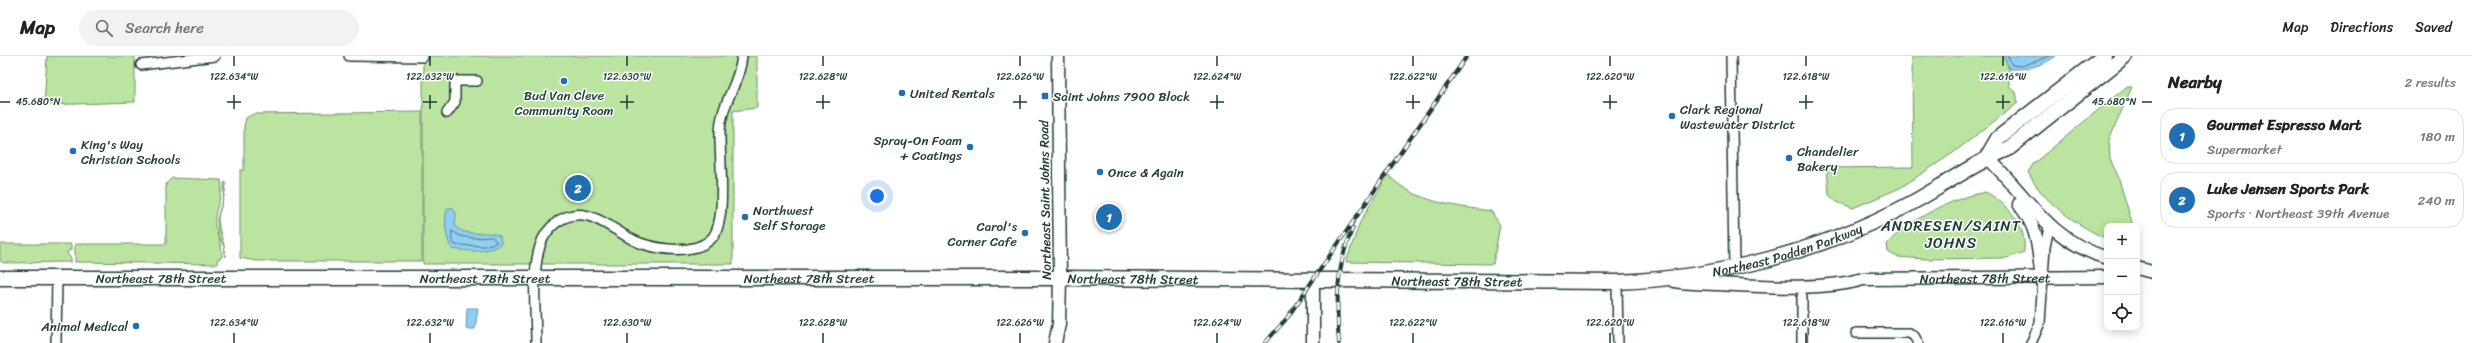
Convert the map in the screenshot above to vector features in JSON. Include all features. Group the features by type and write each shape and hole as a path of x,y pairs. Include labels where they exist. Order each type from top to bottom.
{"main road":[{"name":"Northeast Padden Parkway","path":"1987,157 1998,138 2104,56"},
{"name":"Northeast Padden Parkway","path":"1617,282 1665,279 1734,267 1807,248 1848,233 1909,204 1987,157 2008,149 2125,56"},
{"name":"Northeast 78th Street","path":"0,278 1060,278 1617,282"}],"street":[{"path":"141,65 175,58 214,56"},
{"path":"349,56 423,57"},
{"path":"536,343 536,279 539,251 545,235 556,223 571,216 582,215 594,217 634,240 655,247 693,248 711,239 719,227 721,217 721,119 724,106 739,74 742,56"},
{"name":"Northeast Saint Johns Road","path":"1056,343 1059,320 1060,278 1058,56"},
{"path":"1731,56 1734,267"},
{"path":"447,113 455,102 455,81 478,81"},
{"path":"1987,157 2049,227 2081,247 2104,257"},
{"path":"1987,157 1997,177 2033,225 2039,250 2042,278"},
{"path":"2031,343 2040,323 2042,278 2049,227"},
{"path":"2140,269 2152,272"},
{"name":"Northeast 78th Street","path":"1665,279 1678,282 1770,285 1848,284 1863,279 2104,276"},
{"path":"2140,276 2152,276"},
{"path":"56,343 57,278"},
{"path":"1313,280 1313,343"},
{"path":"1617,282 1618,343"},
{"path":"1802,296 1802,343"},
{"path":"1856,333 1909,333 1916,339"}],"green space":[{"path":"47,56 135,56 135,102 44,105"},
{"path":"423,56 757,56 757,108 733,111 733,264 423,264"},
{"path":"1912,56 2004,56 2009,69 2009,86 2016,92 2018,103 1953,153 1900,188 1853,208 1837,202 1829,195 1827,168 1913,167"},
{"path":"2126,87 2132,87 2109,140 2110,159 2118,176 2132,223 2104,223 2104,238 2084,227 2062,212 2034,183 2028,172 2034,163"},
{"path":"422,112 422,261 257,261 240,258 240,170 244,170 244,126 246,118 253,114"},
{"path":"1388,175 1411,192 1436,202 1491,211 1500,225 1493,264 1346,262 1360,222"},
{"path":"172,178 221,180 222,190 215,217 215,228 222,252 222,257 217,260 218,264 75,262 75,244 166,244 166,184"},
{"path":"226,182 226,187 224,196 224,183"},
{"path":"1986,192 2002,203 2014,216 2022,233 2024,252 2007,258 1925,259 1897,257 1888,252 1887,244 1907,226 1919,218 1946,204"},
{"path":"219,212 218,220 223,245 218,236 217,219"},
{"path":"0,244 71,244 71,250 68,251 67,254 71,258 71,262 4,263 0,261"}],"water":[{"path":"2004,56 2056,56 2040,65 2028,68 2009,69"},
{"path":"448,208 453,208 456,214 455,226 460,230 471,233 494,234 500,236 501,243 491,249 478,251 452,249 448,240 446,229 446,212"},
{"path":"467,308 478,308 475,329 466,329"}],"railway":[{"path":"1265,343 1287,318 1467,56"},
{"path":"1339,343 1338,284 1343,256 1353,228"}],"place":[{"name":"Bud Van Cleve Community Room","path":"564,81"},
{"name":"United Rentals","path":"902,93"},
{"name":"Saint Johns 7900 Block","path":"1045,96"},
{"name":"Clark Regional Wastewater District","path":"1672,116"},
{"name":"Spray-On Foam + Coatings","path":"970,147"},
{"name":"King's Way Christian Schools","path":"73,151"},
{"name":"Chandelier Bakery","path":"1789,158"},
{"name":"Once & Again","path":"1100,172"},
{"name":"Luke Jensen Sports Park","path":"578,188"},
{"name":"Northwest Self Storage","path":"745,217"},
{"name":"Gourmet Espresso Mart","path":"1109,217"},
{"name":"Carol's Corner Cafe","path":"1025,233"},
{"name":"Animal Medical","path":"136,326"}],"district":[{"name":"ANDRESEN/SAINT JOHNS","path":"1951,234"}]}
